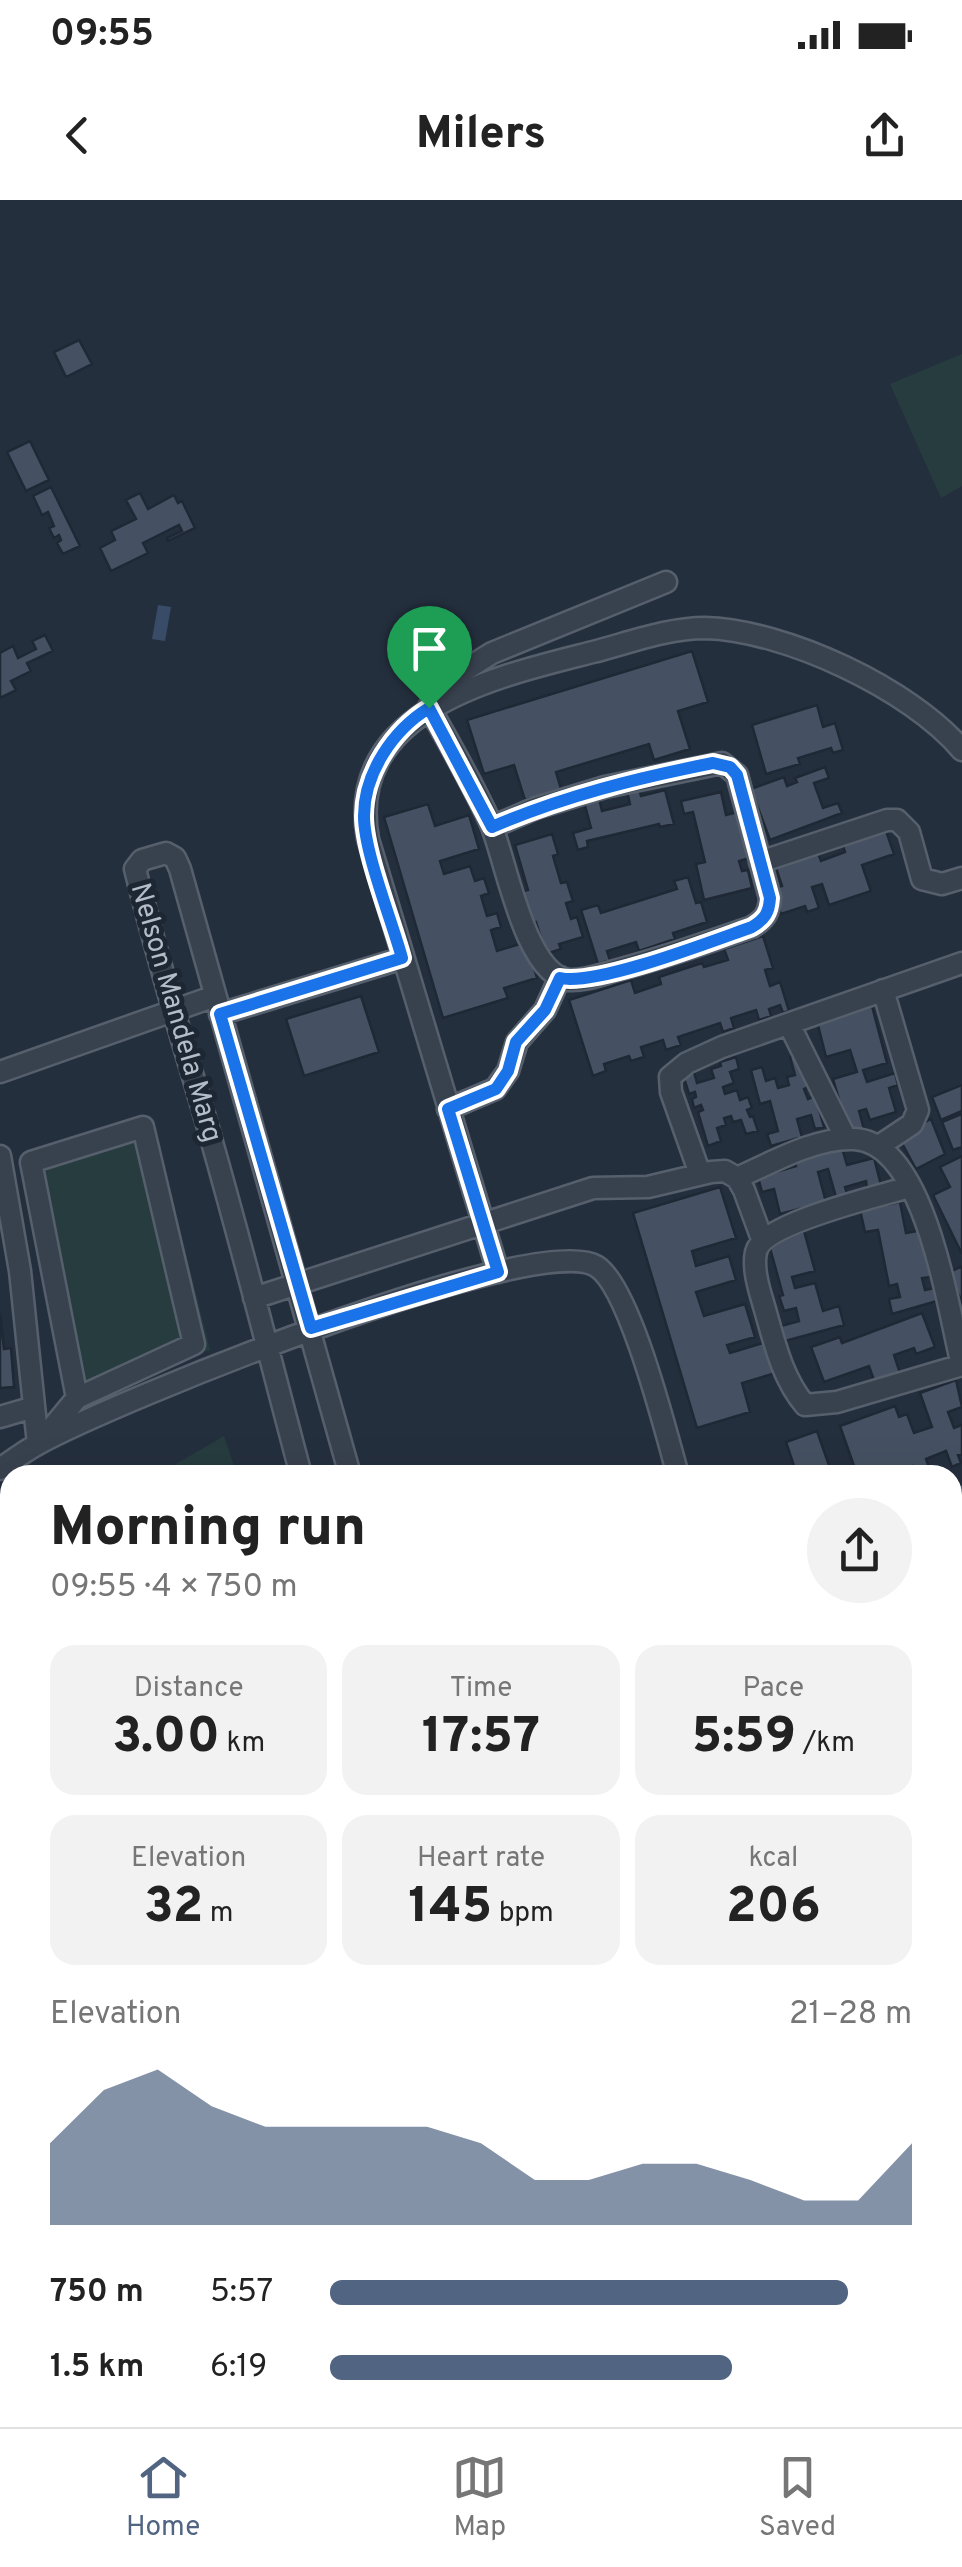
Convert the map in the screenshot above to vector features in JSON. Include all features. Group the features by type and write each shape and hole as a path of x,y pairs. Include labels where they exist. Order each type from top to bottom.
{"street":[{"path":"498,1272 368,839 368,790 387,748 399,733 434,704 465,670 492,654 666,582"},
{"path":"434,704 570,658 672,632 704,628 764,638 862,675 909,702 962,750"},
{"path":"434,704 492,827 526,930 548,968 560,978 582,979 630,967 752,927 769,910 770,898 737,775 722,764 605,787 536,808 492,827"},
{"path":"760,862 886,820 897,820 910,832 922,879 942,884 962,878"},
{"name":"Nelson Mandela Marg","path":"299,1465 269,1345 134,869 142,860 166,853 175,858 281,1220 347,1465"},
{"path":"0,1072 171,1010 218,1005 402,958"},
{"path":"700,1174 671,1092 670,1078 687,1064 722,1047 962,963"},
{"path":"448,1109 496,1089 508,1071 516,1042 545,1010 560,978"},
{"path":"880,1146 912,1124 918,1110 883,990"},
{"path":"789,1024 846,1139"},
{"path":"38,1444 77,1398 194,1344 143,1127 31,1162 77,1398"},
{"path":"737,1178 805,1150 846,1139 872,1142 899,1167 909,1187 934,1245 962,1365 837,1402 806,1405 788,1379 764,1307 756,1250 762,1240 825,1213 909,1187"},
{"path":"0,1156 20,1271 38,1444"},
{"path":"254,1298 593,1188 648,1187 700,1174 725,1172 737,1178 762,1240"},
{"path":"6,1465 38,1444 202,1371 311,1328 498,1272 564,1258 590,1263 608,1276 644,1360 675,1465"},
{"path":"0,1417 34,1407"}],"green space":[{"path":"962,354 962,486 941,498 890,384"},
{"path":"154,1125 210,1350 67,1400 25,1162"},
{"path":"224,1436 234,1465 174,1465"}],"water":[{"path":"158,605 171,607 165,641 152,639"}],"building":[{"path":"79,340 92,364 66,377 54,352"},
{"path":"30,441 49,480 26,491 7,452"},
{"path":"51,487 80,546 63,554 57,543 61,540 59,535 54,538 49,528 54,526 48,512 42,515 33,496"},
{"path":"140,493 148,509 174,495 178,503 182,501 195,528 168,541 167,538 182,531 179,525 143,543 148,553 111,571 100,548 115,540 111,531 136,519 126,500"},
{"path":"45,635 53,651 27,663 31,671 11,681 16,690 0,698 0,653 13,646 18,658 36,649 32,641"},
{"path":"692,651 708,702 678,711 690,749 654,760 649,744 556,772 561,789 525,800 514,765 484,774 467,720"},
{"path":"817,705 823,727 835,723 843,750 833,753 831,748 798,758 800,764 766,774 752,725"},
{"path":"825,767 829,778 814,783 823,808 838,803 842,813 770,840 751,789 784,777 787,786 797,782 795,778"},
{"path":"638,784 641,796 665,790 674,824 587,841 588,847 578,850 573,833 591,828 583,798 598,794 602,811 630,804 626,787"},
{"path":"721,792 726,815 742,811 753,857 739,861 742,871 748,870 752,888 704,900 696,864 705,862 693,812 684,814 681,801"},
{"path":"428,804 435,826 469,815 479,849 440,861 444,874 470,866 475,881 484,878 489,893 481,896 487,916 497,913 501,927 491,930 497,951 526,942 537,978 504,988 508,998 443,1018 384,817"},
{"path":"885,828 894,854 862,865 871,891 829,905 822,884 812,887 819,908 807,912 805,906 781,914 772,889 782,886 775,865 817,851 821,861 845,852 842,843"},
{"path":"552,834 561,883 567,882 573,901 566,903 571,919 577,917 583,937 559,944 561,949 546,954 536,922 527,924 517,893 528,890 515,845"},
{"path":"688,877 707,922 673,933 675,939 639,951 636,942 607,951 610,960 598,964 581,910 598,905 601,913 677,889 674,881"},
{"path":"763,936 773,968 765,970 770,986 780,982 789,1011 783,1013 780,1005 769,1009 771,1016 759,1020 756,1010 731,1018 734,1028 723,1032 720,1023 678,1037 681,1045 666,1050 663,1040 641,1047 644,1057 631,1061 629,1056 604,1064 606,1071 593,1076 569,1000 631,980 635,993 661,984 659,977 702,963 704,967 728,960 724,949"},
{"path":"361,996 379,1052 304,1076 286,1019"},
{"path":"872,1006 887,1063 863,1070 867,1082 895,1073 898,1085 889,1088 896,1112 870,1120 866,1109 859,1111 864,1129 849,1133 833,1079 857,1072 850,1050 826,1057 818,1025"},
{"path":"799,1054 809,1087 804,1089 808,1099 815,1096 824,1127 815,1129 811,1115 797,1119 802,1137 771,1146 767,1134 778,1131 770,1101 760,1104 751,1070 762,1067 766,1081 775,1078 778,1088 789,1085 787,1077 795,1075 790,1057"},
{"path":"736,1057 739,1069 730,1072 734,1083 723,1087 725,1094 737,1090 740,1100 748,1097 752,1108 747,1110 758,1131 746,1134 741,1120 724,1118 726,1125 717,1128 721,1141 708,1146 698,1112 703,1110 701,1105 694,1108 695,1092 689,1094 683,1075 694,1072 697,1083 714,1078 711,1069"},
{"path":"962,1085 962,1111 941,1120 932,1097"},
{"path":"962,1114 962,1147 953,1150 942,1122"},
{"path":"931,1119 945,1154 916,1169 898,1136"},
{"path":"842,1148 847,1165 874,1158 881,1185 867,1189 866,1181 845,1187 847,1194 836,1197 828,1169 818,1172 826,1202 780,1214 774,1189 762,1192 758,1177 796,1166 795,1161"},
{"path":"962,1156 962,1254 933,1195 950,1187 940,1167"},
{"path":"720,1187 736,1238 692,1251 696,1266 729,1256 736,1280 696,1292 704,1316 745,1304 755,1337 727,1345 730,1353 770,1341 779,1372 742,1383 750,1412 697,1428 633,1213"},
{"path":"900,1202 906,1233 923,1230 932,1277 922,1278 925,1290 935,1288 937,1301 892,1314 889,1299 900,1297 897,1284 889,1286 878,1230 865,1232 860,1210"},
{"path":"804,1231 815,1271 792,1277 795,1288 815,1283 823,1311 839,1306 844,1325 785,1341 781,1326 799,1321 796,1308 784,1311 768,1241"},
{"path":"962,1266 962,1302 948,1273"},
{"path":"0,1313 4,1349 11,1348 14,1387 0,1388"},
{"path":"922,1313 935,1347 916,1354 914,1348 894,1355 900,1373 875,1383 869,1366 824,1382 811,1347 840,1337 842,1343"},
{"path":"956,1380 962,1407 948,1412 954,1428 962,1425 962,1454 958,1455 961,1463 951,1465 946,1451 926,1459 928,1465 854,1465 840,1426 895,1406 899,1417 907,1414 914,1433 932,1427 920,1393"},
{"path":"817,1431 829,1465 794,1465 786,1442"}],"route":[{"path":"429,708 492,827 536,808 605,787 713,763 730,767 737,775 770,898 769,910 752,927 646,962 582,979 560,978 545,1010 516,1042 508,1071 496,1089 448,1109 498,1272 311,1328 220,1014 402,958 368,839 365,804 387,748 429,708"}]}
